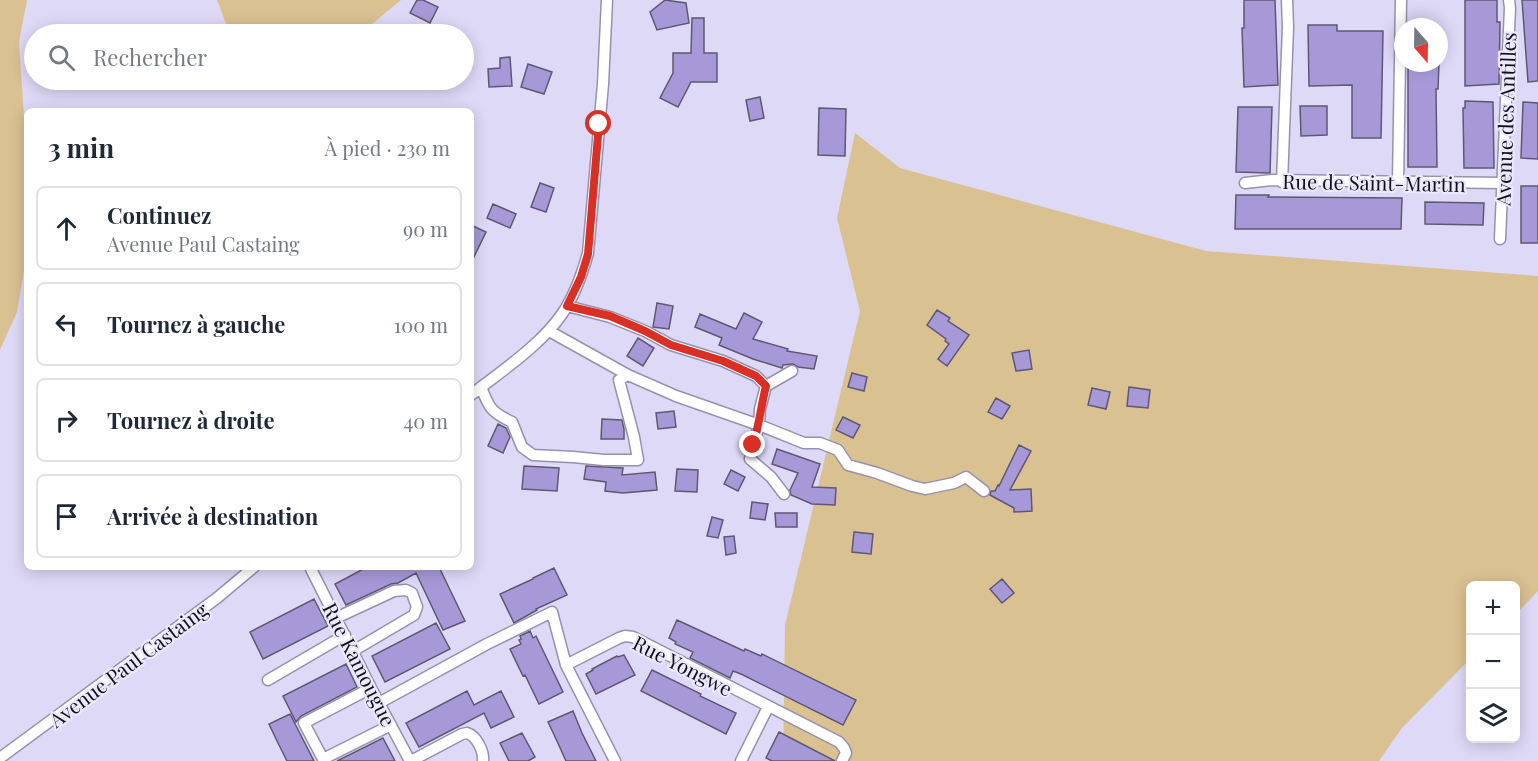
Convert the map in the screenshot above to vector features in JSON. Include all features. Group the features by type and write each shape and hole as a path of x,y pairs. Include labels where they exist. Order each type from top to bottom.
{"street":[{"path":"474,393 549,331 567,306 581,277 588,254 603,84 607,0"},
{"path":"1282,182 1287,0"},
{"path":"1398,182 1401,0"},
{"name":"Avenue des Antilles","path":"1500,239 1509,0"},
{"name":"Rue de Saint-Martin","path":"1245,183 1272,180 1282,182 1503,183"},
{"path":"567,306 610,316 671,345 723,361 756,376 766,386"},
{"path":"549,331 628,375 675,396 804,443 820,443 838,450 848,465 925,489 954,483 966,477 984,490"},
{"path":"784,494 771,477 750,459 766,386 792,371"},
{"path":"481,387 488,405 497,415 512,422 522,447 532,455 638,460 619,380 628,375"},
{"name":"Avenue Paul Castaing","path":"0,758 217,598 250,570"},
{"name":"Rue Kamougue","path":"312,570 411,761"},
{"path":"336,618 394,591 406,590 412,593 417,607 414,615 353,651"},
{"path":"379,703 487,644 552,612 566,665 615,761"},
{"path":"268,680 345,635"},
{"name":"Rue Yongwe","path":"566,665 625,636 640,641 839,742 844,748 844,757"},
{"path":"371,688 304,723 322,759 391,725"},
{"path":"741,761 768,707"},
{"path":"411,761 468,733 475,738 483,755 483,761"}],"shaded area":[{"path":"0,0 27,0 19,42 24,117 24,271 17,312 0,350"},
{"path":"217,0 401,0 372,24 226,24"},
{"path":"855,133 900,168 1206,251 1538,276 1538,591 1520,610 1520,581 1466,581 1466,663 1402,728 1379,761 783,761 785,625 860,311 837,218"}],"building":[{"path":"417,0 423,0 438,7 430,23 410,13"},
{"path":"665,0 686,3 689,23 657,30 650,12"},
{"path":"1244,0 1275,0 1278,85 1244,87 1242,28 1244,28"},
{"path":"1465,0 1497,0 1497,22 1500,22 1499,84 1465,86"},
{"path":"1522,0 1538,0 1538,81 1528,82"},
{"path":"692,18 704,18 704,53 717,53 717,82 691,82 678,107 660,98 673,73 673,53 691,53"},
{"path":"1308,25 1337,25 1337,31 1383,31 1381,138 1352,138 1352,85 1309,86"},
{"path":"510,57 512,86 489,87 488,69 500,68 500,58"},
{"path":"528,64 552,72 544,94 521,87"},
{"path":"1408,72 1439,72 1438,89 1436,89 1437,167 1408,167"},
{"path":"760,97 764,118 750,121 746,100"},
{"path":"1465,101 1493,102 1494,168 1464,168 1463,108 1465,108"},
{"path":"1523,102 1538,103 1538,159 1521,158"},
{"path":"1300,106 1327,106 1327,135 1301,136"},
{"path":"1238,107 1272,107 1270,173 1236,172"},
{"path":"819,108 846,109 845,156 818,155"},
{"path":"540,183 554,188 546,212 531,207"},
{"path":"1521,186 1538,186 1538,243 1521,243"},
{"path":"1236,195 1402,198 1401,229 1235,229"},
{"path":"1425,202 1484,203 1483,225 1425,224"},
{"path":"493,204 516,214 510,228 487,218"},
{"path":"474,226 486,232 474,257"},
{"path":"657,303 673,306 669,329 653,327"},
{"path":"937,310 950,318 948,321 969,335 947,366 938,359 949,344 945,341 946,339 927,325"},
{"path":"744,313 762,322 753,339 788,349 787,351 817,356 814,369 793,364 783,365 782,368 753,359 719,345 722,338 695,327 700,314 736,329"},
{"path":"638,338 654,348 643,366 627,356"},
{"path":"1029,350 1032,369 1016,371 1012,353"},
{"path":"852,373 867,377 864,391 848,387"},
{"path":"1129,387 1150,390 1148,408 1127,406"},
{"path":"1092,388 1110,392 1106,409 1088,405"},
{"path":"996,398 1010,406 1002,419 988,412"},
{"path":"674,411 676,427 658,429 656,413"},
{"path":"843,417 860,425 853,438 836,430"},
{"path":"602,419 622,420 624,439 601,439"},
{"path":"498,424 506,428 510,437 503,453 488,446"},
{"path":"1019,445 1031,451 1010,490 1031,489 1032,511 1014,512 1014,508 990,495 991,491 995,491 999,486"},
{"path":"777,449 820,464 812,487 836,488 835,505 812,504 791,495 790,490 798,473 772,464"},
{"path":"524,466 559,468 557,491 522,489"},
{"path":"586,466 623,468 622,475 655,472 657,490 623,493 605,491 606,482 584,479"},
{"path":"677,469 698,470 697,492 675,491"},
{"path":"731,470 745,477 738,491 724,484"},
{"path":"752,502 768,504 765,520 750,518"},
{"path":"775,513 797,513 797,527 776,527"},
{"path":"712,517 723,520 718,538 707,536"},
{"path":"854,532 873,534 871,554 852,552"},
{"path":"734,536 736,553 726,555 724,537"},
{"path":"554,568 567,595 536,609 514,623 500,594"},
{"path":"361,570 440,570 465,621 443,630 416,573 346,605 335,584"},
{"path":"1002,579 1014,593 1002,603 990,589"},
{"path":"314,599 328,626 263,659 250,632"},
{"path":"677,620 744,651 745,649 761,656 762,654 856,700 843,725 741,674 733,671 730,678 690,658 693,652 675,644 676,642 669,638"},
{"path":"436,623 450,649 385,682 372,656"},
{"path":"530,631 533,638 536,636 563,692 539,704 510,649 521,644 520,636"},
{"path":"624,655 635,675 596,694 586,674 617,656"},
{"path":"346,664 357,687 301,716 296,722 283,696"},
{"path":"652,670 736,713 726,734 641,691"},
{"path":"467,691 474,705 501,691 514,717 491,728 484,713 419,747 406,723"},
{"path":"573,711 596,761 566,761 548,722"},
{"path":"290,714 314,761 287,761 269,724"},
{"path":"779,732 835,761 772,761 766,758"},
{"path":"522,733 535,757 528,761 509,761 500,743"},
{"path":"383,738 395,761 337,761"}],"route":[{"path":"599,124 588,254 581,277 567,306 610,316 671,345 723,361 756,376 766,386 753,445"}]}
